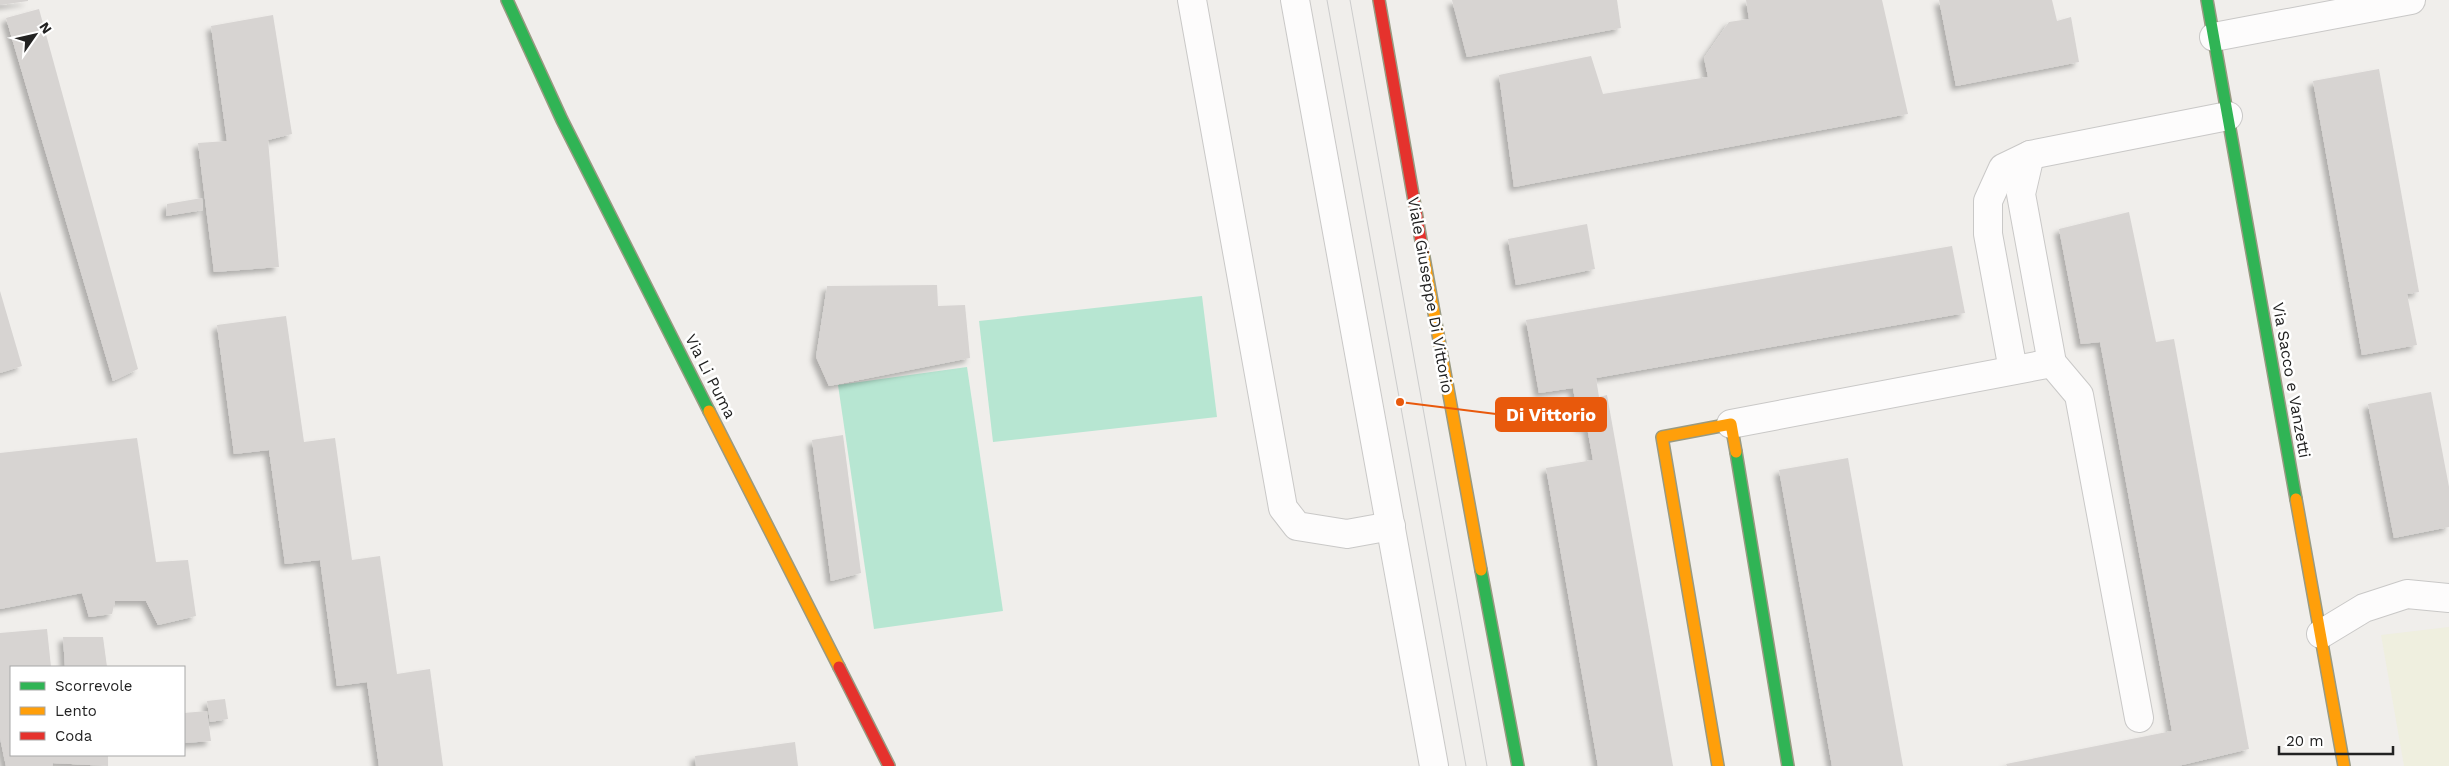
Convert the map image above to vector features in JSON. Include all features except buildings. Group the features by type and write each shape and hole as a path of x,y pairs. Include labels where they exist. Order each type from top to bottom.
{"street":[{"name":"Via Li Puma","path":"507,0 562,120 889,766"},
{"path":"1192,0 1283,508 1297,526 1348,534 1390,526"},
{"path":"1295,0 1434,766"},
{"name":"Viale Giuseppe Di Vittorio","path":"1379,0 1449,399 1518,766"},
{"name":"Via Sacco e Vanzetti","path":"2207,0 2344,766"},
{"path":"2214,37 2410,0"},
{"path":"2013,370 1988,234 1988,201 2003,168 2030,155 2228,116"},
{"path":"2030,155 2021,194 2052,362 2079,395 2139,718"},
{"path":"1718,766 1662,437 2052,362"},
{"path":"1731,424 1788,766"},
{"path":"2321,634 2364,608 2407,594 2449,598"}],"green space":[{"path":"1202,296 1217,417 993,442 979,321"},
{"path":"967,367 1003,611 874,629 838,385"},
{"path":"2449,627 2449,766 2404,766 2381,635"}],"tram line":[{"path":"1327,0 1466,766"},
{"path":"1350,0 1487,766"}],"traffic: fast":[{"path":"507,0 562,120 709,411"},
{"path":"2207,0 2296,499"},
{"path":"1736,452 1788,766"},
{"path":"1481,570 1518,766"}],"traffic: slow":[{"path":"1423,252 1481,570"},
{"path":"709,411 839,667"},
{"path":"1718,766 1662,437 1731,424 1736,452"},
{"path":"2296,499 2344,766"}],"traffic: jam":[{"path":"1379,0 1423,252"},
{"path":"839,667 889,766"}],"place":[{"name":"Di Vittorio","path":"1400,402"}]}
